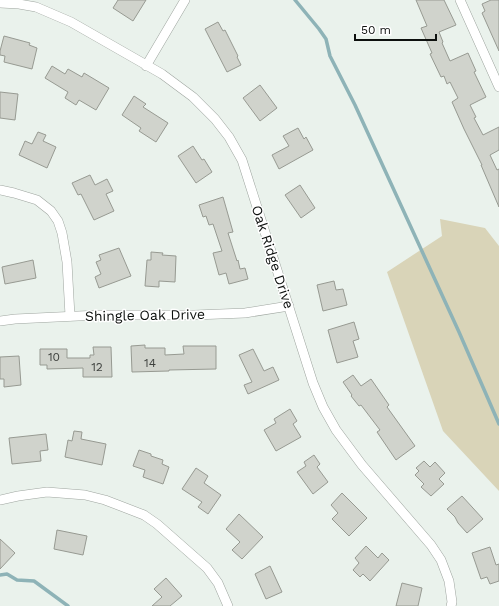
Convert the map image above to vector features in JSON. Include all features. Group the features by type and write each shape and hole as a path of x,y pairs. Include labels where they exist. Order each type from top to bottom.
{"street":[{"path":"146,66 185,0"},
{"path":"460,0 499,87"},
{"name":"Oak Ridge Drive","path":"0,3 36,7 71,22 162,74 193,97 216,119 229,137 242,160 313,383 323,407 336,430 362,465 431,545 441,560 449,581 452,602 451,606"},
{"path":"0,190 37,200 51,211 58,221 62,233 67,262 70,316"},
{"name":"Shingle Oak Drive","path":"0,321 99,315 195,315 245,313 289,306"},
{"path":"0,500 47,492 85,495 105,500 144,515 157,524 207,568 218,583 228,606"}],"shaded area":[{"path":"440,219 485,228 499,246 499,491 443,431 387,272 442,236"}],"building":[{"path":"118,0 146,0 133,21 113,8"},
{"path":"416,0 444,0 456,25 439,32 443,42 442,43 450,61 468,53 476,71 474,72 486,97 470,105 476,117 474,118 483,135 499,127 499,150 490,155 497,170 499,169 499,207 482,165 452,102 458,98 450,82 447,84 444,76 441,77 430,54 432,53 421,28 427,26"},
{"path":"491,0 499,0 499,51 482,13 485,11 482,4"},
{"path":"218,22 223,31 225,30 241,65 227,72 205,29"},
{"path":"4,36 30,43 29,45 37,48 32,69 4,62 5,56 0,55 0,51"},
{"path":"52,66 65,74 68,69 82,77 84,73 109,88 96,110 79,100 76,105 65,98 68,92 45,78"},
{"path":"260,85 277,108 260,121 243,98"},
{"path":"0,92 18,94 15,120 0,118"},
{"path":"134,96 146,104 143,107 168,123 156,142 139,131 141,128 122,115"},
{"path":"298,128 304,139 306,137 313,150 279,169 272,155 289,146 283,136"},
{"path":"38,132 46,135 43,141 56,147 47,168 19,155 25,141 32,144"},
{"path":"193,146 202,160 204,159 212,172 196,183 178,156"},
{"path":"90,175 95,185 107,179 113,191 106,194 114,211 94,220 81,194 78,195 72,183"},
{"path":"300,185 315,208 301,218 285,195"},
{"path":"223,197 233,232 228,233 240,269 245,268 248,279 229,284 226,273 219,275 213,253 222,251 213,224 209,225 206,216 203,217 199,205"},
{"path":"119,248 131,276 99,288 95,277 101,274 96,262 101,260 99,255"},
{"path":"151,252 163,253 162,255 176,256 175,282 159,281 159,287 145,286 147,260 151,260"},
{"path":"33,260 36,278 5,284 2,267"},
{"path":"334,281 336,290 343,289 347,305 323,311 317,285"},
{"path":"354,322 359,339 353,341 358,357 337,363 328,330"},
{"path":"145,345 145,348 165,348 165,355 184,354 183,346 216,346 216,369 132,372 131,346"},
{"path":"93,347 111,347 112,377 83,377 83,368 47,369 47,365 40,365 40,349 67,349 67,358 90,358 90,355 94,355"},
{"path":"253,349 264,371 273,367 279,380 248,394 244,385 252,382 239,355"},
{"path":"19,356 21,385 4,387 4,379 0,379 0,357"},
{"path":"353,375 361,386 371,379 389,405 387,407 415,446 396,460 377,432 380,430 361,405 359,406 351,396 352,395 343,382"},
{"path":"290,409 297,421 293,424 301,437 276,451 264,430 276,423 274,419"},
{"path":"74,431 82,432 81,439 106,444 102,465 65,457 68,440 72,441"},
{"path":"46,434 48,450 40,451 41,461 12,464 9,438"},
{"path":"139,450 163,460 162,464 169,467 163,484 143,477 145,470 133,466"},
{"path":"314,455 320,464 317,467 328,482 313,494 297,472 306,466 304,462"},
{"path":"424,461 430,467 435,462 445,473 439,479 444,484 431,496 421,487 424,484 415,475 419,471 416,468"},
{"path":"196,468 208,476 204,483 221,495 208,514 198,507 202,502 182,489"},
{"path":"342,493 367,518 349,536 332,519 338,513 331,505"},
{"path":"462,496 483,519 467,533 447,509"},
{"path":"239,514 263,537 242,559 232,550 240,542 226,529"},
{"path":"57,530 87,536 83,555 54,549"},
{"path":"0,539 15,553 0,569"},
{"path":"366,546 378,558 382,553 389,560 370,581 363,574 360,577 353,570 359,563 355,558"},
{"path":"490,547 496,565 499,564 499,581 490,584 487,577 481,579 472,553"},
{"path":"270,566 282,592 266,599 255,574"},
{"path":"166,578 182,596 170,606 152,606 162,597 154,589"},
{"path":"402,583 422,588 418,606 396,606"}],"waterway":[{"path":"295,0 326,39 330,56 355,105 459,332 499,424"},
{"path":"0,575 7,574 17,580 34,581 68,606"}]}
